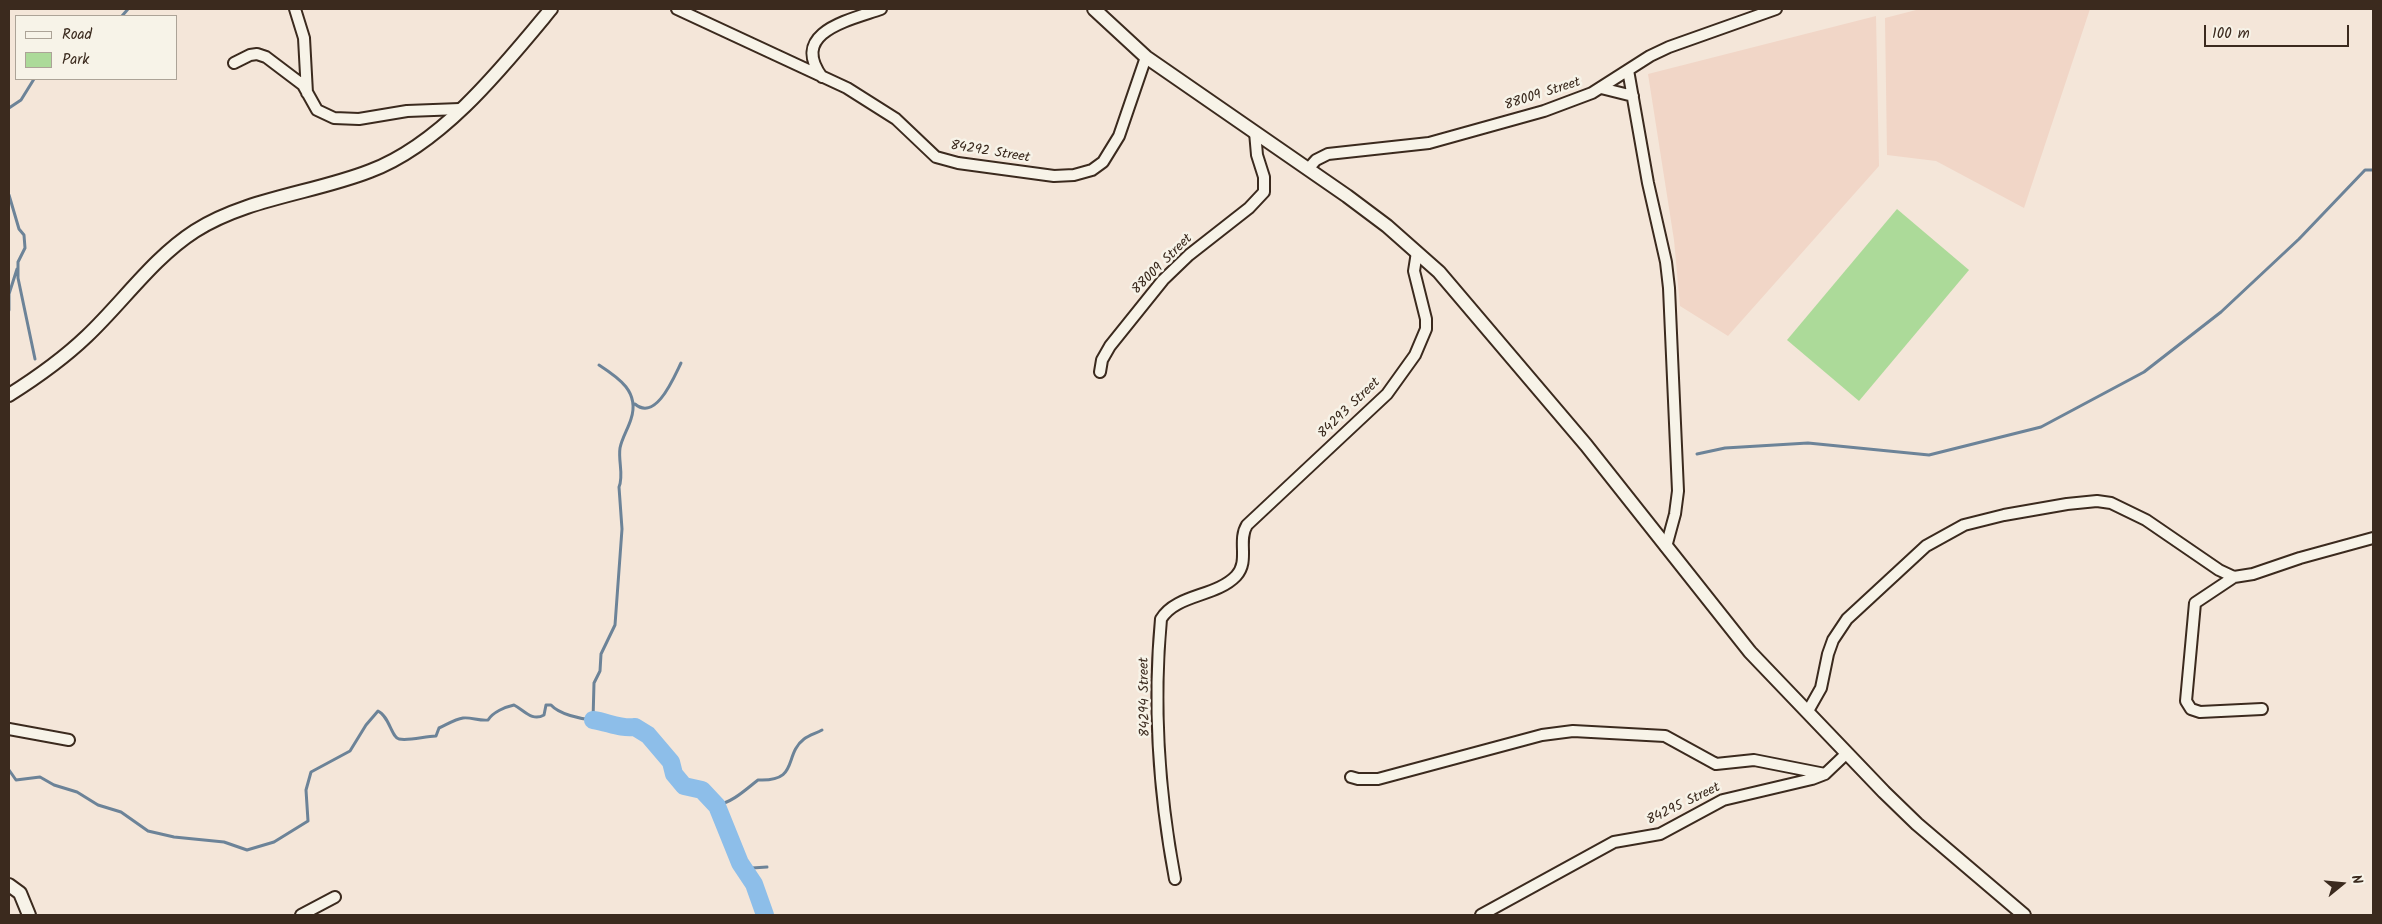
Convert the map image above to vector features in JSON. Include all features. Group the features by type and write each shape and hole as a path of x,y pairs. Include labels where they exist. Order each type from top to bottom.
{"street":[{"path":"295,9 304,38 307,93"},
{"path":"9,395 55,363 86,337 158,262 196,231 220,218 248,208 371,171 397,159 420,144 460,109 500,68 552,9"},
{"name":"84292 Street","path":"677,9 848,88 888,114 936,157 958,163 1060,176 1092,170 1103,162 1119,136 1146,57"},
{"path":"822,77 812,60 811,51 820,36 828,29 882,9"},
{"path":"1094,9 1146,57 1387,226 1439,272 1496,336 1586,446 1730,628 1846,754 1917,824 2024,915"},
{"name":"88009 Street","path":"1308,169 1316,160 1328,154 1428,143 1574,101 1601,88 1669,47 1776,9"},
{"path":"234,63 250,55 257,54 266,57 294,77 307,93 317,110 329,116 346,119 408,110 460,109"},
{"path":"1628,70 1666,262 1669,288 1678,483 1675,514 1666,547"},
{"path":"1601,88 1633,96"},
{"name":"88009 Street","path":"1100,372 1102,360 1110,346 1176,267 1249,208 1264,192 1264,177 1257,155 1255,132"},
{"name":"84293 Street","path":"1244,562 1242,541 1243,532 1247,525 1387,394 1415,355 1426,329 1414,271 1417,252"},
{"path":"1808,711 1821,688 1833,640 1847,619 1926,546 1964,525 2004,515 2067,504 2097,501 2111,503 2146,520 2219,570 2234,577"},
{"path":"2262,709 2200,712 2191,709 2186,701 2194,603 2234,577 2253,574 2300,558 2373,538"},
{"name":"84294 Street","path":"1175,879 1167,833 1158,723 1157,690 1161,619 1166,611 1174,606 1229,582 1240,570 1244,562"},
{"path":"9,729 69,740"},
{"path":"1352,777 1358,779 1378,778 1542,735 1573,731 1664,736 1716,764 1754,760 1825,774"},
{"name":"84295 Street","path":"1482,915 1614,842 1660,834 1723,800 1794,784 1825,774 1846,754"},
{"path":"9,885 20,893 29,915"},
{"path":"301,915 335,897"}],"shaded area":[{"path":"1920,9 2090,9 2024,208 1936,161 1887,155 1885,18"},
{"path":"1876,16 1879,166 1728,336 1680,306 1674,240 1648,74"}],"green space":[{"path":"1897,209 1969,270 1859,401 1787,340"}],"waterway":[{"path":"123,15 128,9"},
{"path":"9,108 21,100 33,80"},
{"path":"1697,454 1725,448 1808,443 1929,455 2041,427 2144,372 2221,312 2299,239 2365,170 2373,170"},
{"path":"9,195 19,229 24,235 25,248 18,262 18,278 35,359"},
{"path":"9,310 9,294 17,269"},
{"path":"635,404 643,408 657,403 669,387 681,363"},
{"path":"9,770 16,780 40,777 54,785 77,792 98,805 121,812 148,831 174,837 224,842 247,850 274,842 308,821 306,790 311,772 350,751 366,725 378,711 385,717 394,735 399,739 436,736 439,728 454,721 466,718 488,720 499,710 514,705 536,717 544,715 546,705 551,705 570,716 593,720 594,683 600,671 601,654 615,625 622,529 619,487 621,478 620,453 621,444 630,423 633,409 633,401 626,387 614,375 599,365"},
{"path":"593,720 619,726 635,727 648,735 671,762 674,774 684,786 702,790 717,806 740,863 754,884 765,915"},
{"path":"717,805 744,792 758,780 780,777 789,766 798,745 806,738 822,730"},
{"path":"747,874 752,868 767,867"}]}
